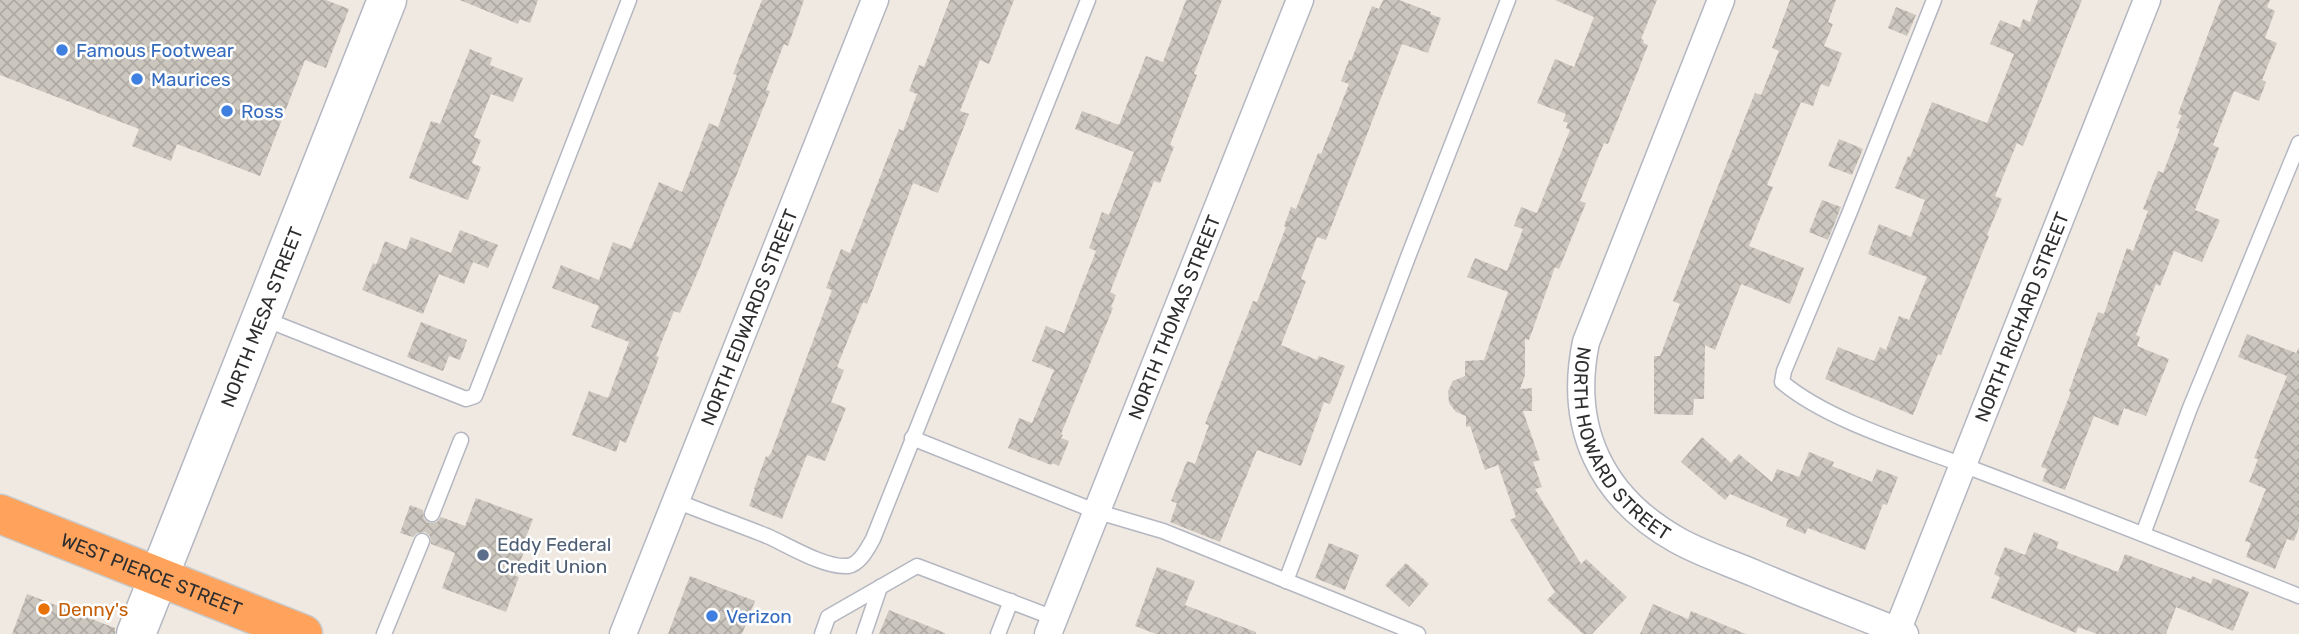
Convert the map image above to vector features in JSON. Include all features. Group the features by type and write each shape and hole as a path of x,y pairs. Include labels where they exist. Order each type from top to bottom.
{"highway":[{"name":"WEST PIERCE STREET","path":"0,514 303,634"}],"street":[{"name":"NORTH MESA STREET","path":"136,634 387,0"},
{"name":"NORTH EDWARDS STREET","path":"623,634 875,0"},
{"name":"NORTH THOMAS STREET","path":"1051,626 1300,0"},
{"name":"NORTH HOWARD STREET","path":"1721,0 1586,342 1581,366 1580,394 1586,432 1595,460 1605,476 1631,504 1663,531 1679,541 1746,570 1900,633"},
{"name":"NORTH RICHARD STREET","path":"1900,633 1963,465 2147,0"}],"lane":[{"path":"261,317 466,398 475,396 629,0"},
{"path":"676,501 765,535 826,563 846,566 855,564 873,539 1088,0"},
{"path":"1286,581 1508,0"},
{"path":"1934,0 1784,371 1782,382 1808,402 1865,428 2299,596"},
{"path":"2143,534 2190,408 2299,143"},
{"path":"912,438 1096,512 1163,531 1418,634"},
{"path":"432,514 461,440"},
{"path":"384,634 422,541"},
{"path":"822,634 828,617 916,566 1011,601 1051,626"},
{"path":"864,634 880,587"},
{"path":"998,634 1011,601"}],"building":[{"path":"0,0 326,0 349,9 326,68 305,60 260,176 177,144 171,161 132,146 139,129 0,75"},
{"path":"460,0 538,0 530,23 520,19 518,24"},
{"path":"762,0 804,0 788,46 784,44 766,90 770,91 700,267 680,313 674,311 626,443 620,440 616,452 572,435 589,391 608,398 629,342 591,327 599,306 552,288 561,265 599,280 613,242 631,249 659,182 682,192 709,123 718,127 737,75 733,74"},
{"path":"950,0 1014,0 989,64 980,60 960,111 969,114 938,193 913,183 867,304 863,302 837,367 844,370 831,402 846,408 825,461 807,455 782,519 749,506 754,489 766,456 771,453 832,290 826,288 841,249 850,253 899,129 903,131 917,94 909,91 919,65 924,67"},
{"path":"1186,0 1222,0 1170,145 1174,147 1160,183 1154,181 1110,292 1116,295 1111,307 1113,308 1061,434 1061,438 1069,441 1059,466 1052,463 1051,465 1008,448 1019,418 1032,423 1054,370 1032,361 1046,326 1064,333 1096,251 1089,248 1102,212 1109,215 1134,152 1075,129 1082,111 1119,125 1146,56 1163,62"},
{"path":"1383,0 1399,0 1441,18 1428,53 1402,44 1326,240 1317,237 1301,279 1306,281 1281,345 1317,360 1319,356 1345,366 1330,404 1324,402 1301,466 1257,450 1220,542 1170,522 1177,503 1171,501 1187,461 1195,464 1209,425 1205,424 1253,301 1257,302 1291,207 1296,209 1318,153 1321,154 1349,84 1341,81 1349,60 1351,61 1372,6 1379,9"},
{"path":"1555,0 1657,0 1641,39 1648,45 1638,71 1608,144 1604,143 1580,201 1586,203 1559,269 1555,267 1529,340 1525,339 1525,375 1520,389 1532,388 1532,411 1523,411 1540,460 1533,462 1542,487 1535,489 1581,564 1586,559 1627,597 1592,634 1583,634 1547,600 1555,592 1510,520 1516,517 1498,465 1485,470 1470,426 1466,427 1466,416 1456,412 1449,403 1448,391 1453,381 1465,376 1465,361 1484,360 1508,292 1467,277 1475,258 1507,271 1523,229 1514,226 1521,207 1537,213 1570,130 1566,128 1568,123 1563,121 1566,114 1537,103 1555,59 1574,67 1594,17"},
{"path":"1790,0 1836,0 1828,22 1833,24 1824,46 1842,53 1829,87 1821,84 1813,106 1801,102 1767,185 1773,187 1749,246 1804,268 1790,304 1741,284 1715,350 1705,345 1704,399 1694,399 1693,415 1654,414 1654,356 1660,356 1680,304 1673,301 1755,93 1761,95 1779,51 1772,48"},
{"path":"2038,0 2082,0 2023,146 2017,143 1995,196 2002,199 1987,235 1989,236 1941,355 1938,354 1913,415 1825,379 1838,347 1874,361 1880,347 1886,350 1899,316 1909,320 1927,277 1868,254 1879,224 1911,237 1925,200 1895,188 1932,102 1987,123 2014,54 1990,44 2000,20 2020,28 2023,19 2030,22"},
{"path":"2221,0 2270,0 2267,7 2275,11 2265,38 2277,43 2262,80 2266,82 2259,101 2234,91 2213,145 2219,148 2195,210 2220,220 2202,262 2174,251 2160,286 2156,284 2136,335 2140,337 2137,346 2169,359 2146,416 2124,408 2118,426 2094,416 2065,490 2042,481 2047,469 2041,467 2071,392 2069,391 2098,312 2104,314 2127,248 2133,251 2148,211 2143,209 2158,171 2163,173 2180,129 2176,128 2182,115 2178,114"},
{"path":"1896,7 1916,15 1907,36 1888,28"},
{"path":"470,49 492,58 490,65 523,78 513,102 491,94 474,137 481,140 472,163 481,167 468,200 409,178 431,121 440,124"},
{"path":"1839,139 1863,149 1852,175 1828,166"},
{"path":"1822,200 1841,207 1828,240 1809,232"},
{"path":"460,230 498,245 488,268 473,262 464,284 439,274 423,314 362,290 385,241 406,250 411,237 451,253"},
{"path":"421,322 467,340 460,360 449,356 443,371 407,357"},
{"path":"2247,334 2296,353 2299,348 2299,527 2294,541 2287,539 2275,569 2246,557 2251,543 2245,541 2266,489 2249,482 2258,459 2254,458 2287,376 2238,357"},
{"path":"1702,437 1731,463 1739,454 1772,482 1777,469 1799,477 1809,452 1834,462 1832,466 1872,482 1877,469 1898,477 1887,505 1883,504 1865,550 1808,528 1805,534 1786,526 1788,519 1730,494 1725,500 1681,462"},
{"name":"Eddy Federal Credit Union","path":"476,498 533,519 515,576 519,577 506,612 442,588 455,553 431,544 430,536 425,532 417,533 413,537 400,533 410,505 423,510 424,519 429,523 437,522 441,517 465,526"},
{"path":"2034,532 2059,542 2056,548 2118,572 2125,554 2191,579 2192,576 2211,584 2213,578 2249,592 2233,631 2176,607 2166,634 2097,634 2078,627 2076,633 1991,598 2000,577 1994,574 2005,547 2025,555"},
{"path":"1329,543 1359,555 1345,590 1315,578"},
{"path":"1406,563 1429,584 1409,607 1385,585"},
{"path":"1157,567 1195,581 1185,605 1256,634 1156,634 1135,626"},
{"name":"Verizon","path":"690,576 755,601 742,634 668,634"},
{"name":"Denny's","path":"27,594 115,628 115,634 12,634"},
{"path":"1653,604 1688,619 1691,611 1746,634 1640,634"},
{"path":"889,610 945,633 945,634 879,634"}],"place":[{"name":"Famous Footwear","path":"62,50"},
{"name":"Maurices","path":"137,79"},
{"name":"Ross","path":"227,111"},
{"name":"Eddy Federal Credit Union","path":"483,555"},
{"name":"Denny's","path":"44,609"},
{"name":"Verizon","path":"712,616"}]}
